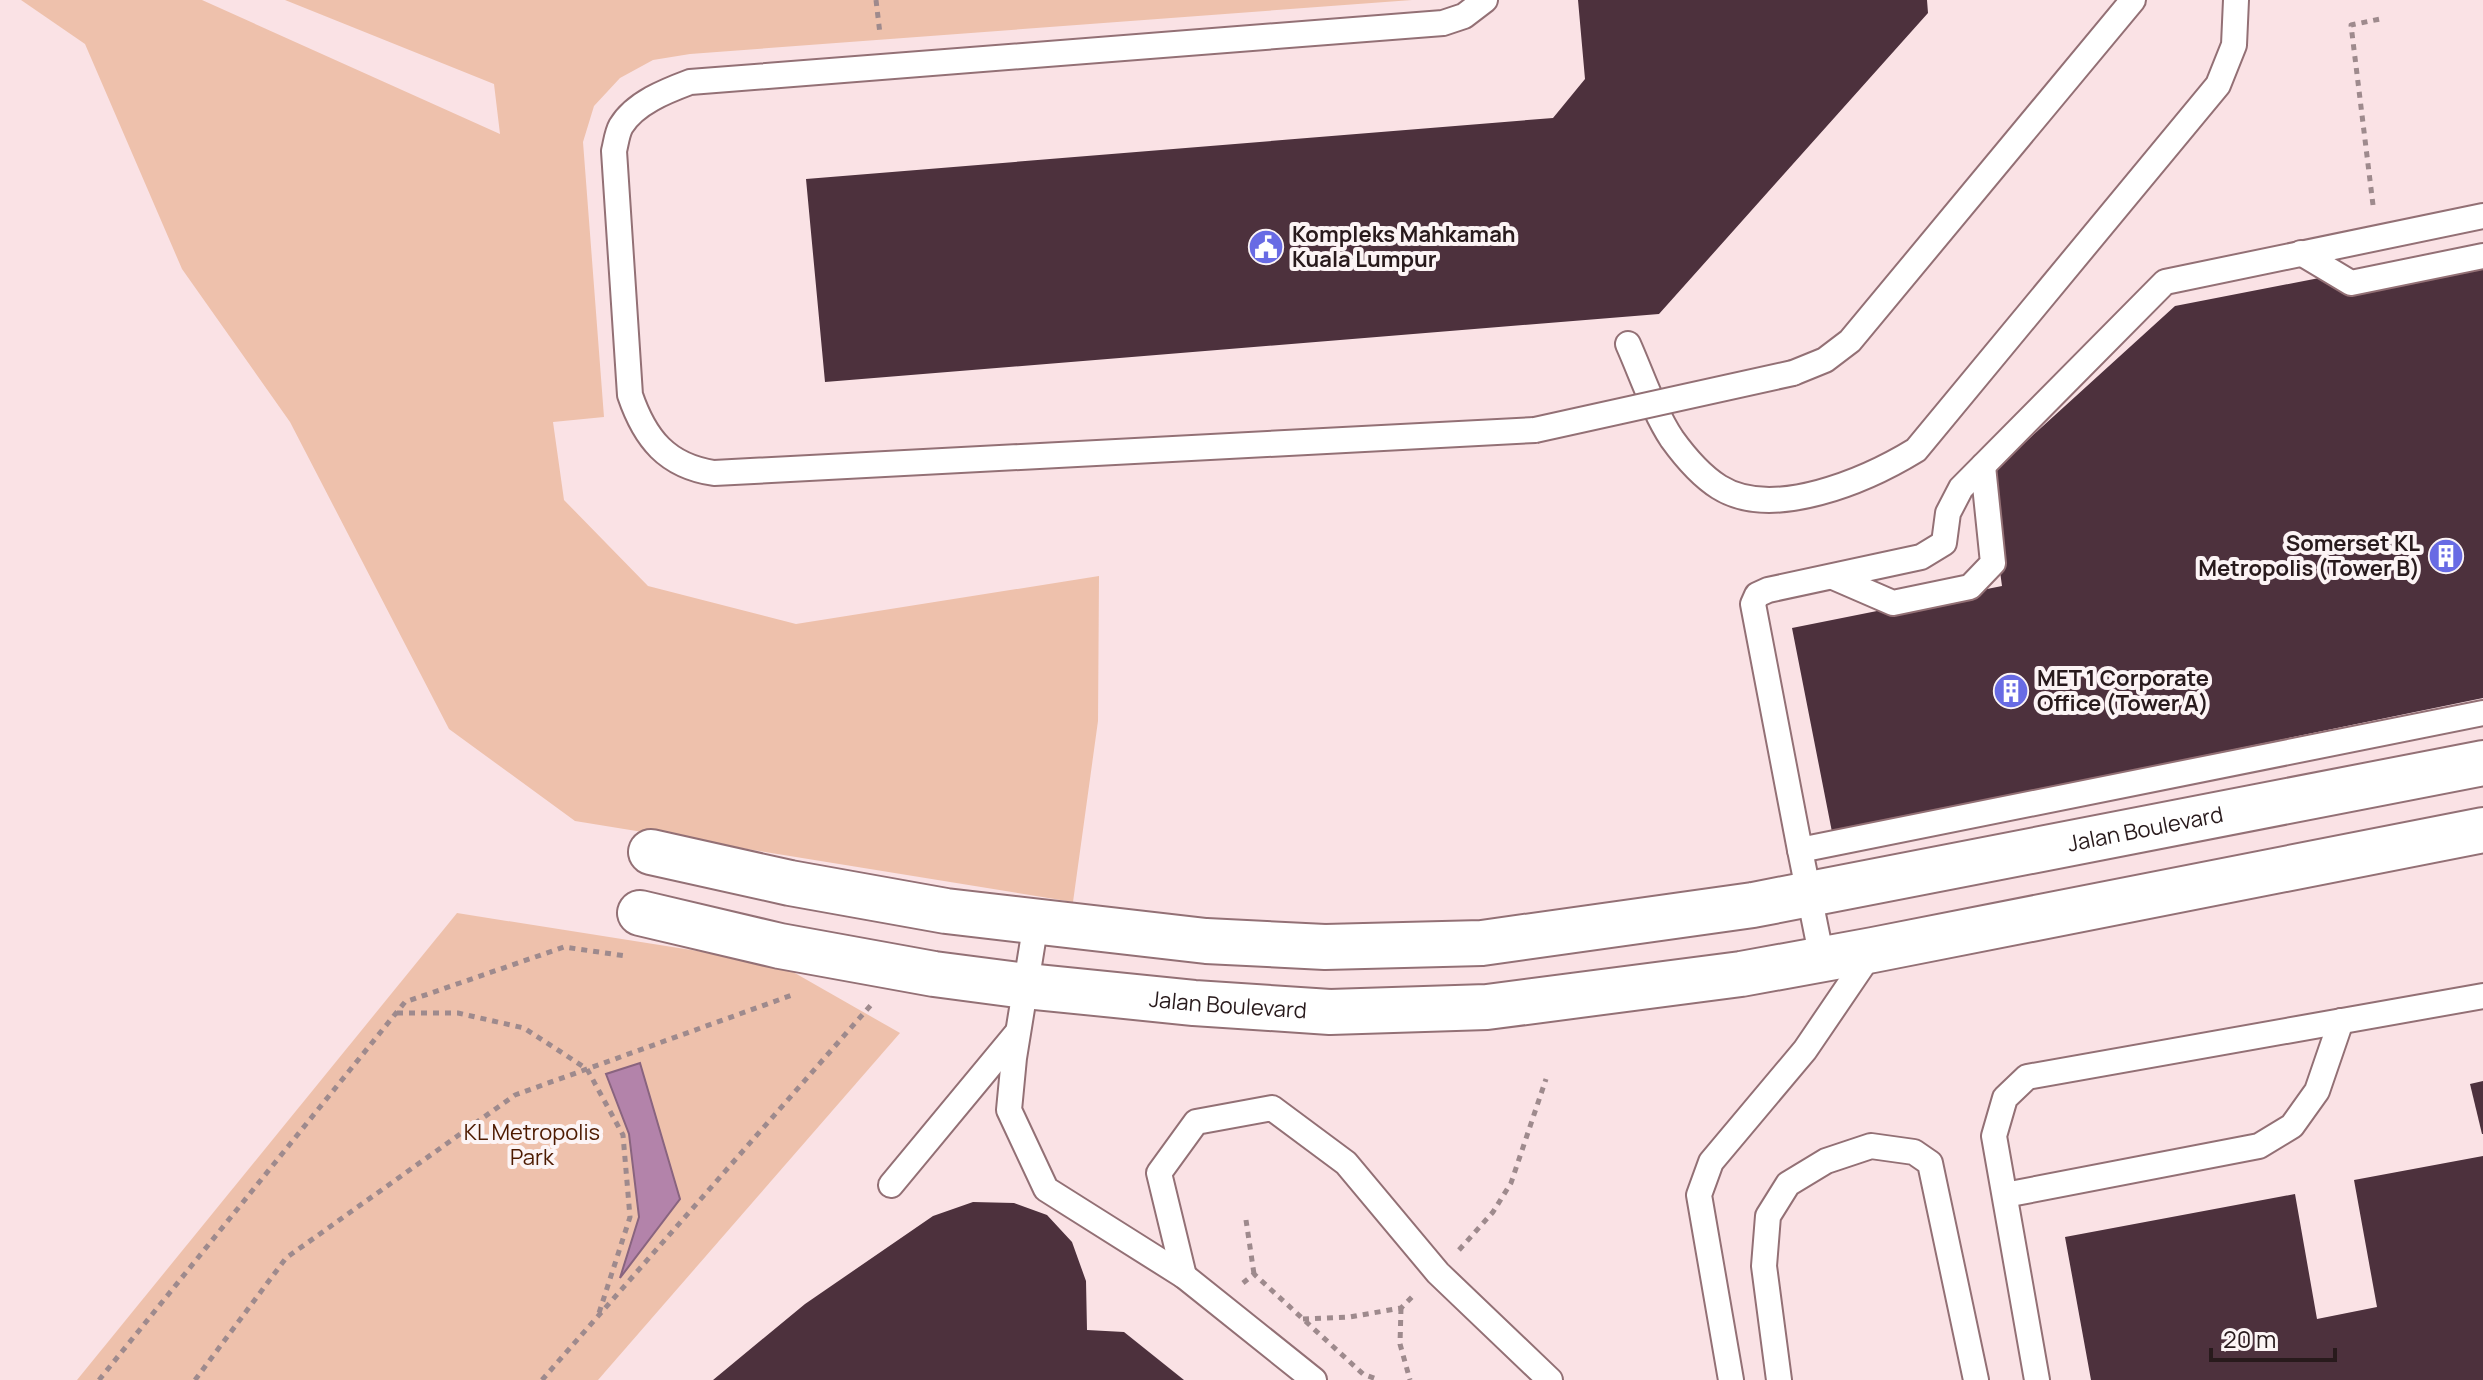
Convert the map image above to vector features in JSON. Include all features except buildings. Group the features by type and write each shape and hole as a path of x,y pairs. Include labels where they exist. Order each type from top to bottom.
{"street":[{"name":"Jalan Boulevard","path":"651,852 946,911 1206,941 1325,947 1482,943 1733,909 2483,763"},
{"name":"Jalan Boulevard","path":"640,913 780,946 902,969 1026,986 1194,1003 1330,1012 1487,1007 1741,974 2483,830"}],"lane":[{"path":"1485,0 1464,16 1443,23 690,82 670,89 627,119 620,127 614,151 630,395 639,422 656,445 691,470 714,473 1535,430 1793,373 1825,360 1850,341 2133,0"},
{"path":"1628,344 1670,436 1697,470 1720,488 1744,497 1775,500 1845,485 1882,471 1916,450 2218,85 2234,45 2236,0"},
{"path":"1822,959 1753,604 1757,595 1921,557 1944,543 1948,513 1961,488 2165,282 2483,216"},
{"path":"2301,253 2351,283 2483,256"},
{"path":"1988,461 2035,434"},
{"path":"1833,577 1893,603 1970,587 1993,563 1988,461"},
{"path":"1800,850 2483,713"},
{"path":"1036,922 1009,1110 1046,1189 1184,1276 1314,1380"},
{"path":"1731,1380 1699,1195 1711,1162 1805,1050 1873,950"},
{"path":"2037,1380 1994,1136 2005,1098 2027,1077 2483,996"},
{"path":"2005,1195 2259,1146 2292,1126 2317,1091 2341,1021"},
{"path":"891,1185 1018,1031"},
{"path":"1184,1276 1159,1173 1196,1122 1272,1108 1346,1163 1438,1273 1550,1380"},
{"path":"1779,1380 1764,1266 1768,1216 1788,1184 1826,1161 1871,1146 1914,1152 1930,1163 1976,1380"}],"path":[{"path":"2377,238 2351,25 2380,19"},
{"path":"99,1380 405,1002 564,947 641,958"},
{"path":"542,1380 902,969"},
{"path":"195,1380 286,1258 515,1095 795,994"},
{"path":"396,1013 458,1013 524,1028 587,1069 623,1135 630,1217 597,1318"},
{"path":"1303,1319 1350,1317 1401,1308 1438,1273 1493,1212 1511,1183 1546,1079"},
{"path":"1246,1220 1254,1274"},
{"path":"1401,1308 1400,1344 1410,1380"}],"green space":[{"path":"21,0 202,0 500,134 494,84 285,0 1412,0 690,54 653,60 620,78 594,106 583,142 604,417 553,422 564,500 648,586 796,624 1099,576 1098,721 1073,902 575,821 449,729 290,422 182,269 85,44"},
{"name":"KL Metropolis Park","path":"457,913 779,964 900,1033 598,1380 77,1380"}],"shaded area":[{"path":"640,1063 680,1199 620,1278 639,1217 629,1134 606,1074"}],"place":[{"name":"Kompleks Mahkamah Kuala Lumpur","path":"1266,247"},
{"name":"Somerset KL Metropolis (Tower B)","path":"2446,556"},
{"name":"MET 1 Corporate Office (Tower A)","path":"2011,691"}]}
